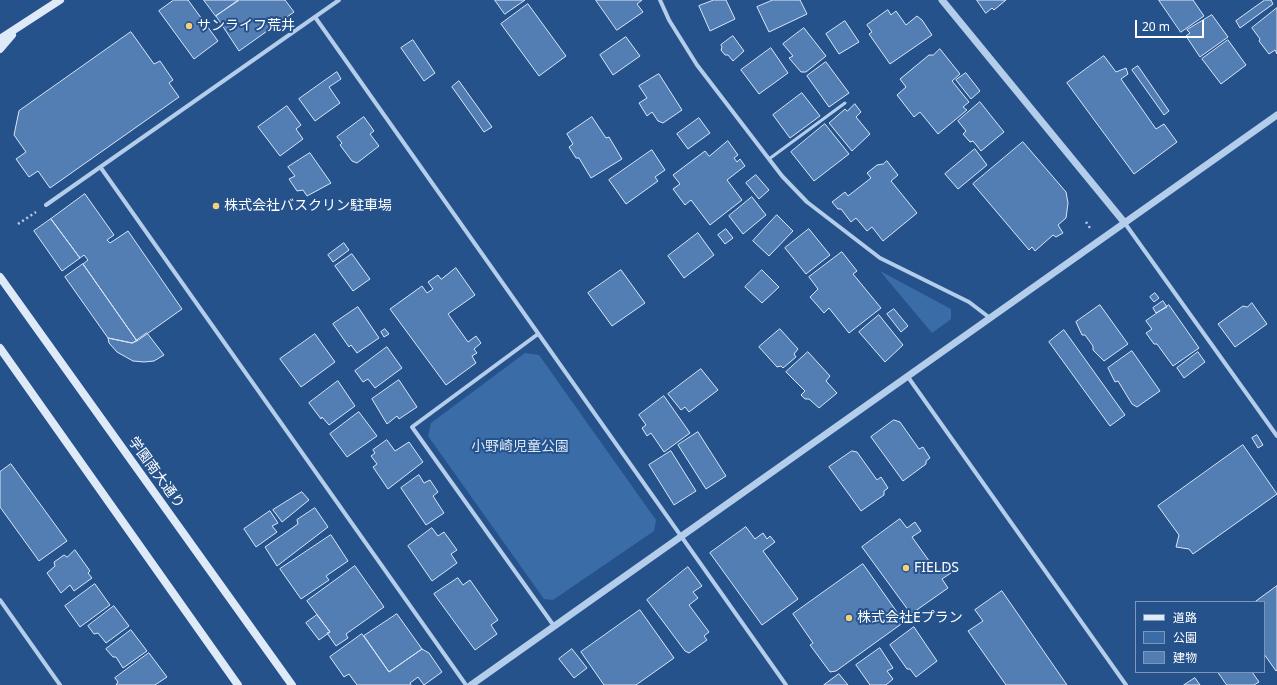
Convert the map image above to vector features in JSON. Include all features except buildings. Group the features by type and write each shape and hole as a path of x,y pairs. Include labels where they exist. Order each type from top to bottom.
{"main road":[{"path":"0,39 60,0"},
{"path":"0,50 17,28"},
{"name":"学園南大通り","path":"0,276 292,685"},
{"path":"0,348 238,685"}],"street":[{"path":"46,205 101,168 339,0"},
{"path":"660,0 669,20 697,65 782,176 807,202 880,258 969,302 990,319"},
{"path":"942,0 1124,222 1277,436"},
{"path":"314,17 786,685"},
{"path":"471,685 908,378 1124,222 1277,115"},
{"path":"101,168 466,685"},
{"path":"538,334 412,427 554,626"},
{"path":"908,378 1126,685"},
{"path":"0,600 60,685"}],"lane":[{"path":"770,159 845,103"}],"path":[{"path":"18,224 46,205"}],"green space":[{"path":"880,271 951,309 951,319 932,333"},
{"name":"小野崎児童公園","path":"525,353 539,355 656,520 654,531 553,600 544,599 428,436 431,423"}],"place":[{"name":"サンライフ荒井","path":"189,26"},
{"name":"株式会社バスクリン駐車場","path":"216,206"},
{"name":"FIELDS","path":"906,568"},
{"name":"株式会社Eプラン","path":"849,618"}]}
